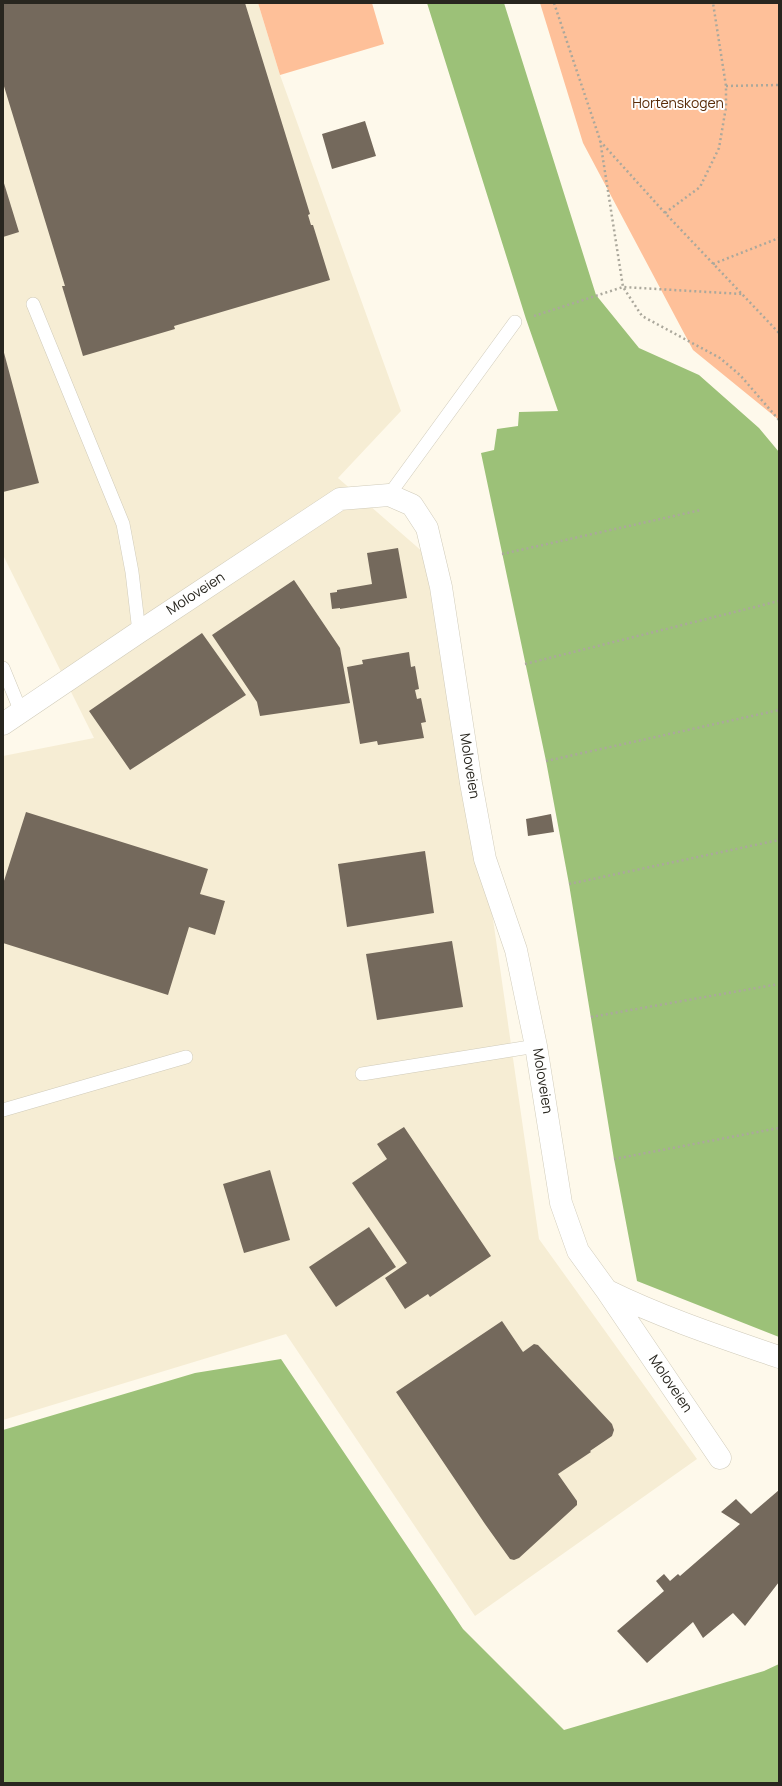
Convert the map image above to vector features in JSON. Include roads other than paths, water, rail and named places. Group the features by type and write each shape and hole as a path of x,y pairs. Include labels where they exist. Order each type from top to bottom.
{"street":[{"name":"Moloveien","path":"3,724 340,499 389,495 412,505 427,528 441,587 471,783 485,859 516,950 536,1046 561,1203 578,1251 607,1291 720,1458"},
{"path":"607,1291 687,1324 779,1356"}],"lane":[{"path":"33,304 123,524 132,572 139,632"},
{"path":"389,495 515,322"},
{"path":"3,668 21,712"},
{"path":"362,1074 536,1046"},
{"path":"3,1110 186,1057"}],"park label":[{"name":"Hortenskogen","path":"678,104"}]}
